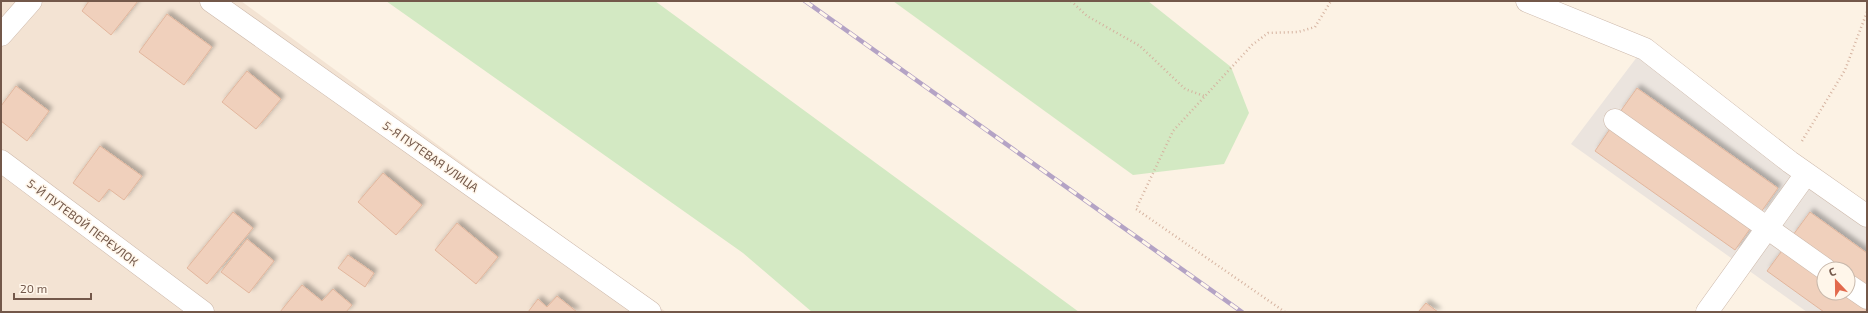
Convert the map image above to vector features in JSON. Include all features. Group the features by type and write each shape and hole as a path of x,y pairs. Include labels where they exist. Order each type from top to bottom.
{"street":[{"path":"1,35 31,1"},
{"name":"5-Я ПУТЕВАЯ УЛИЦА","path":"211,1 650,312"},
{"path":"1527,1 1645,49 1798,168 1867,216"},
{"path":"1615,120 1816,263"},
{"name":"5-Й ПУТЕВОЙ ПЕРЕУЛОК","path":"1,161 203,312"},
{"path":"1707,312 1767,228 1798,168"},
{"path":"1856,290 1867,298"}],"path":[{"path":"1071,1 1087,16 1140,46 1185,89 1204,96"},
{"path":"1285,312 1136,209 1173,131 1204,96 1252,45 1268,34 1298,32 1315,27 1331,1"},
{"path":"1798,168 1845,70 1867,12"}],"shaded area":[{"path":"1,1 241,1 666,312 1,312"},
{"path":"1637,57 1867,223 1867,312 1807,312 1571,144"}],"green space":[{"path":"386,1 655,1 1079,312 812,312 743,253"},
{"path":"893,1 1148,1 1231,67 1249,113 1224,164 1133,175"}],"building":[{"path":"89,1 138,1 111,35 82,11"},
{"path":"167,14 212,47 184,85 139,52"},
{"path":"247,71 281,99 256,129 222,102"},
{"path":"16,86 49,111 27,141 1,121 1,106"},
{"path":"1637,88 1778,188 1761,212 1620,112"},
{"path":"1612,126 1752,226 1735,250 1595,151"},
{"path":"100,146 142,176 124,200 109,189 99,202 73,183"},
{"path":"383,173 422,205 396,235 358,202"},
{"path":"233,212 253,228 207,284 187,268"},
{"path":"1810,212 1867,253 1867,288 1856,280 1856,261 1830,261 1793,235"},
{"path":"457,223 498,257 476,284 435,250"},
{"path":"247,239 274,261 249,293 221,272"},
{"path":"1784,248 1816,271 1816,301 1856,301 1856,300 1867,308 1867,312 1824,312 1767,271"},
{"path":"348,255 374,273 365,287 338,268"},
{"path":"302,285 322,301 333,289 352,305 346,312 280,312"},
{"path":"557,296 577,312 528,312 538,299 547,307"},
{"path":"1426,303 1438,312 1418,312"}],"railway":[{"path":"805,1 1242,312"}]}
